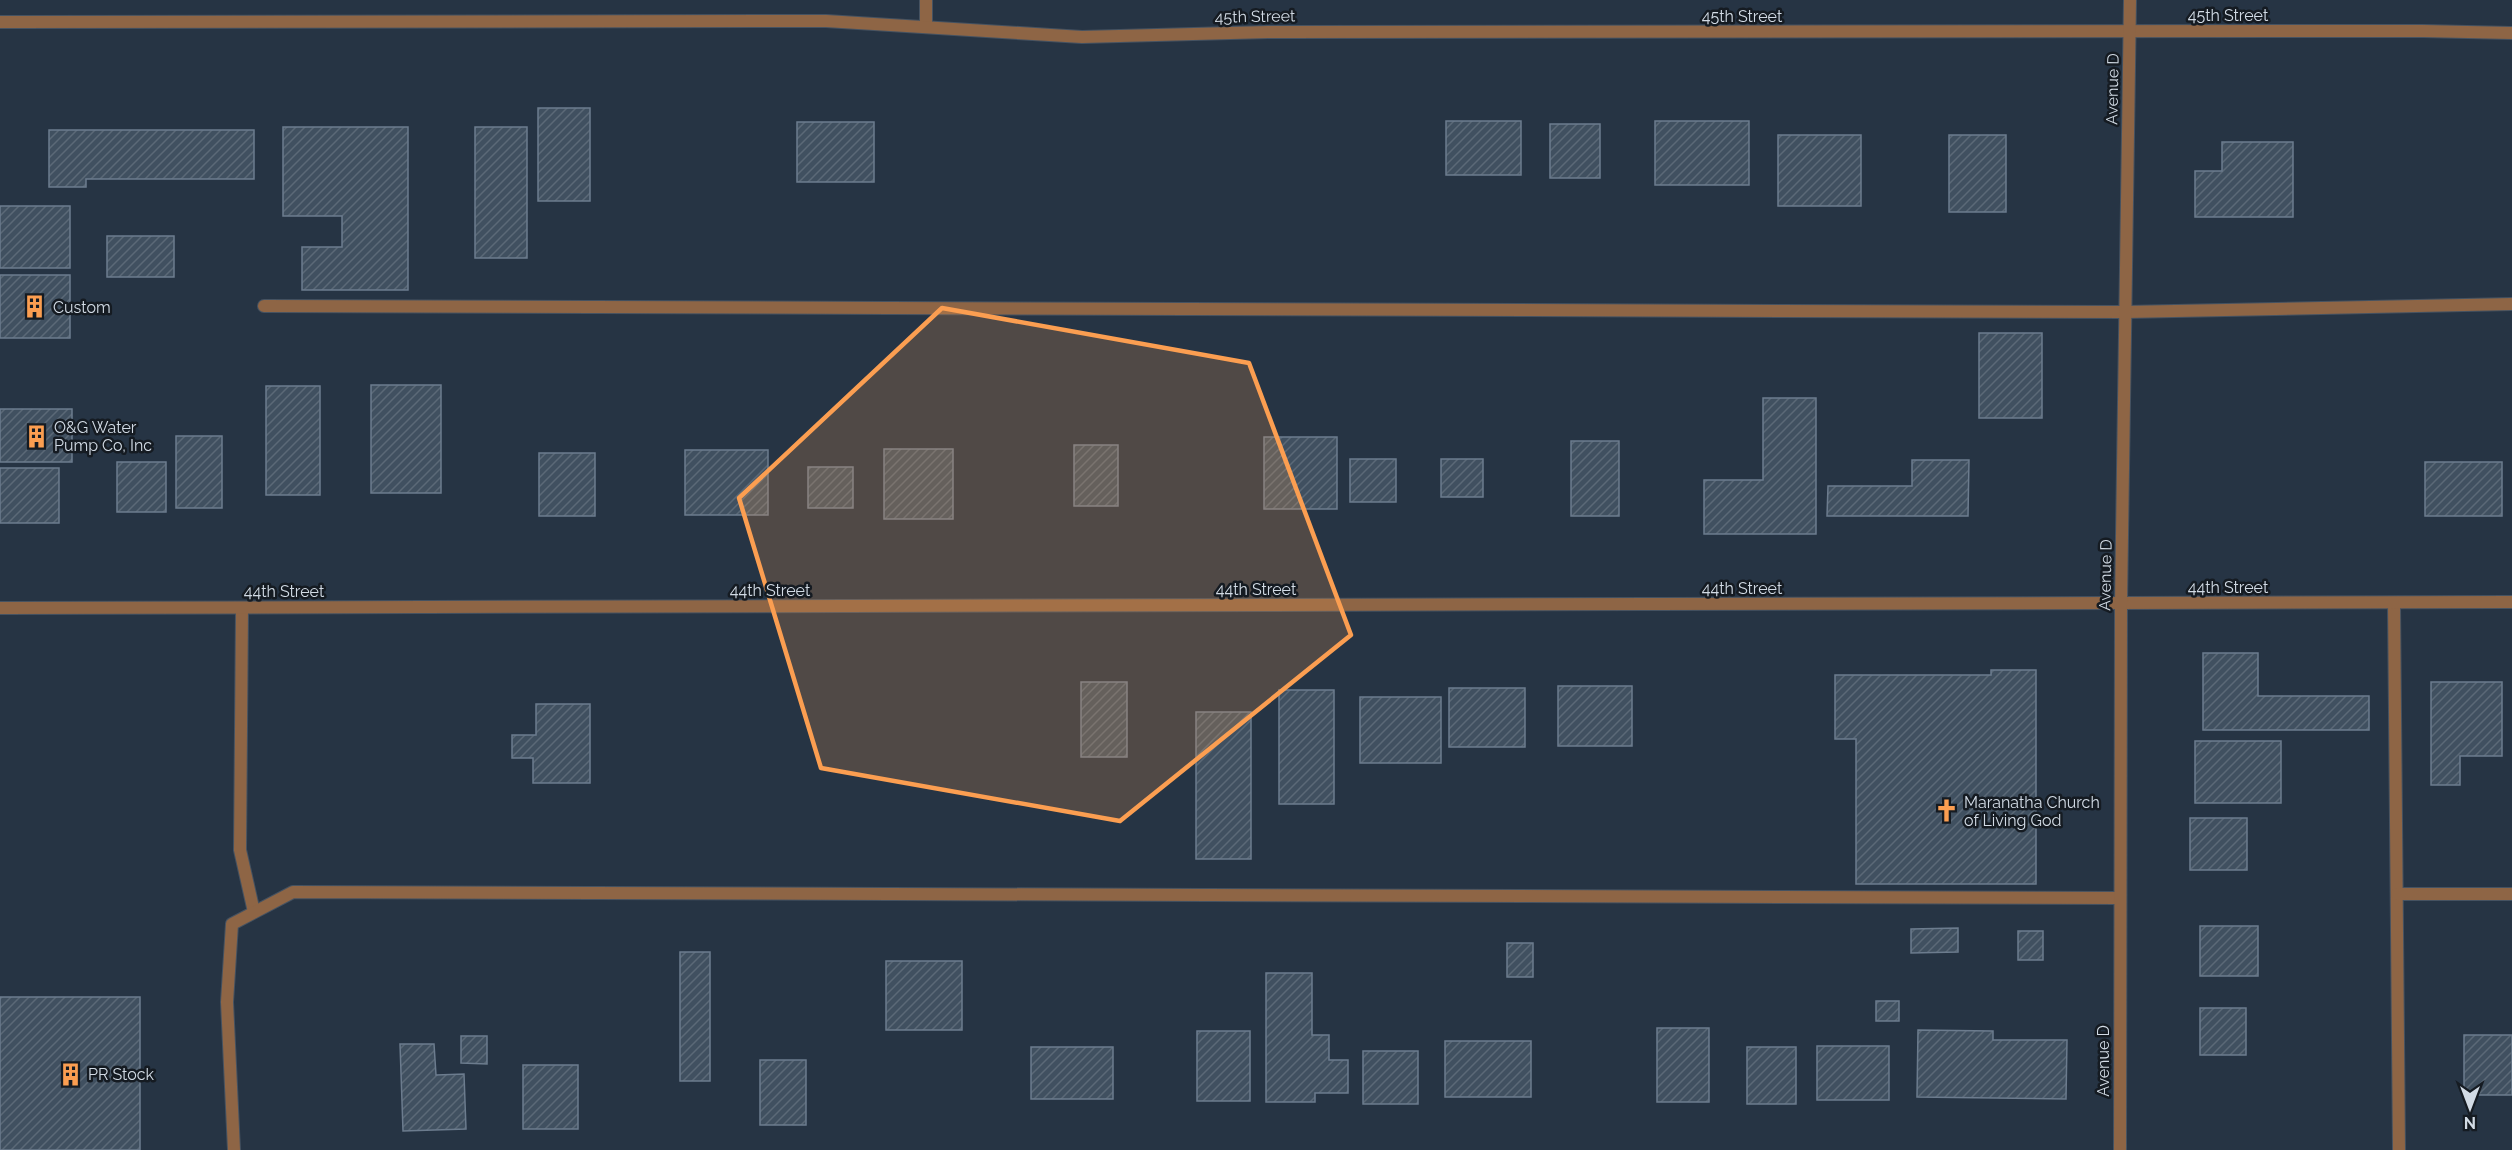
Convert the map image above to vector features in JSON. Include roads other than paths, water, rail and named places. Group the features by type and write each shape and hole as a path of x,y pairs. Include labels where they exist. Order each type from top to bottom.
{"street":[{"path":"926,0 926,26"},
{"name":"Avenue D","path":"2120,1150 2121,603 2130,0"},
{"name":"45th Street","path":"0,22 826,21 1082,37 1268,32 2423,31 2512,33"},
{"path":"264,306 2125,312 2512,304"},
{"name":"44th Street","path":"0,608 2512,602"},
{"path":"2394,603 2399,1150"},
{"path":"242,608 240,850 254,912"},
{"path":"234,1150 227,1002 232,924 293,892 2120,898"},
{"path":"2397,894 2512,894"}],"place":[{"name":"Custom","path":"35,307"},
{"name":"O&G Water Pump Co, Inc","path":"36,436"},
{"name":"Maranatha Church of Living God","path":"1946,811"},
{"name":"PR Stock","path":"70,1074"}]}
